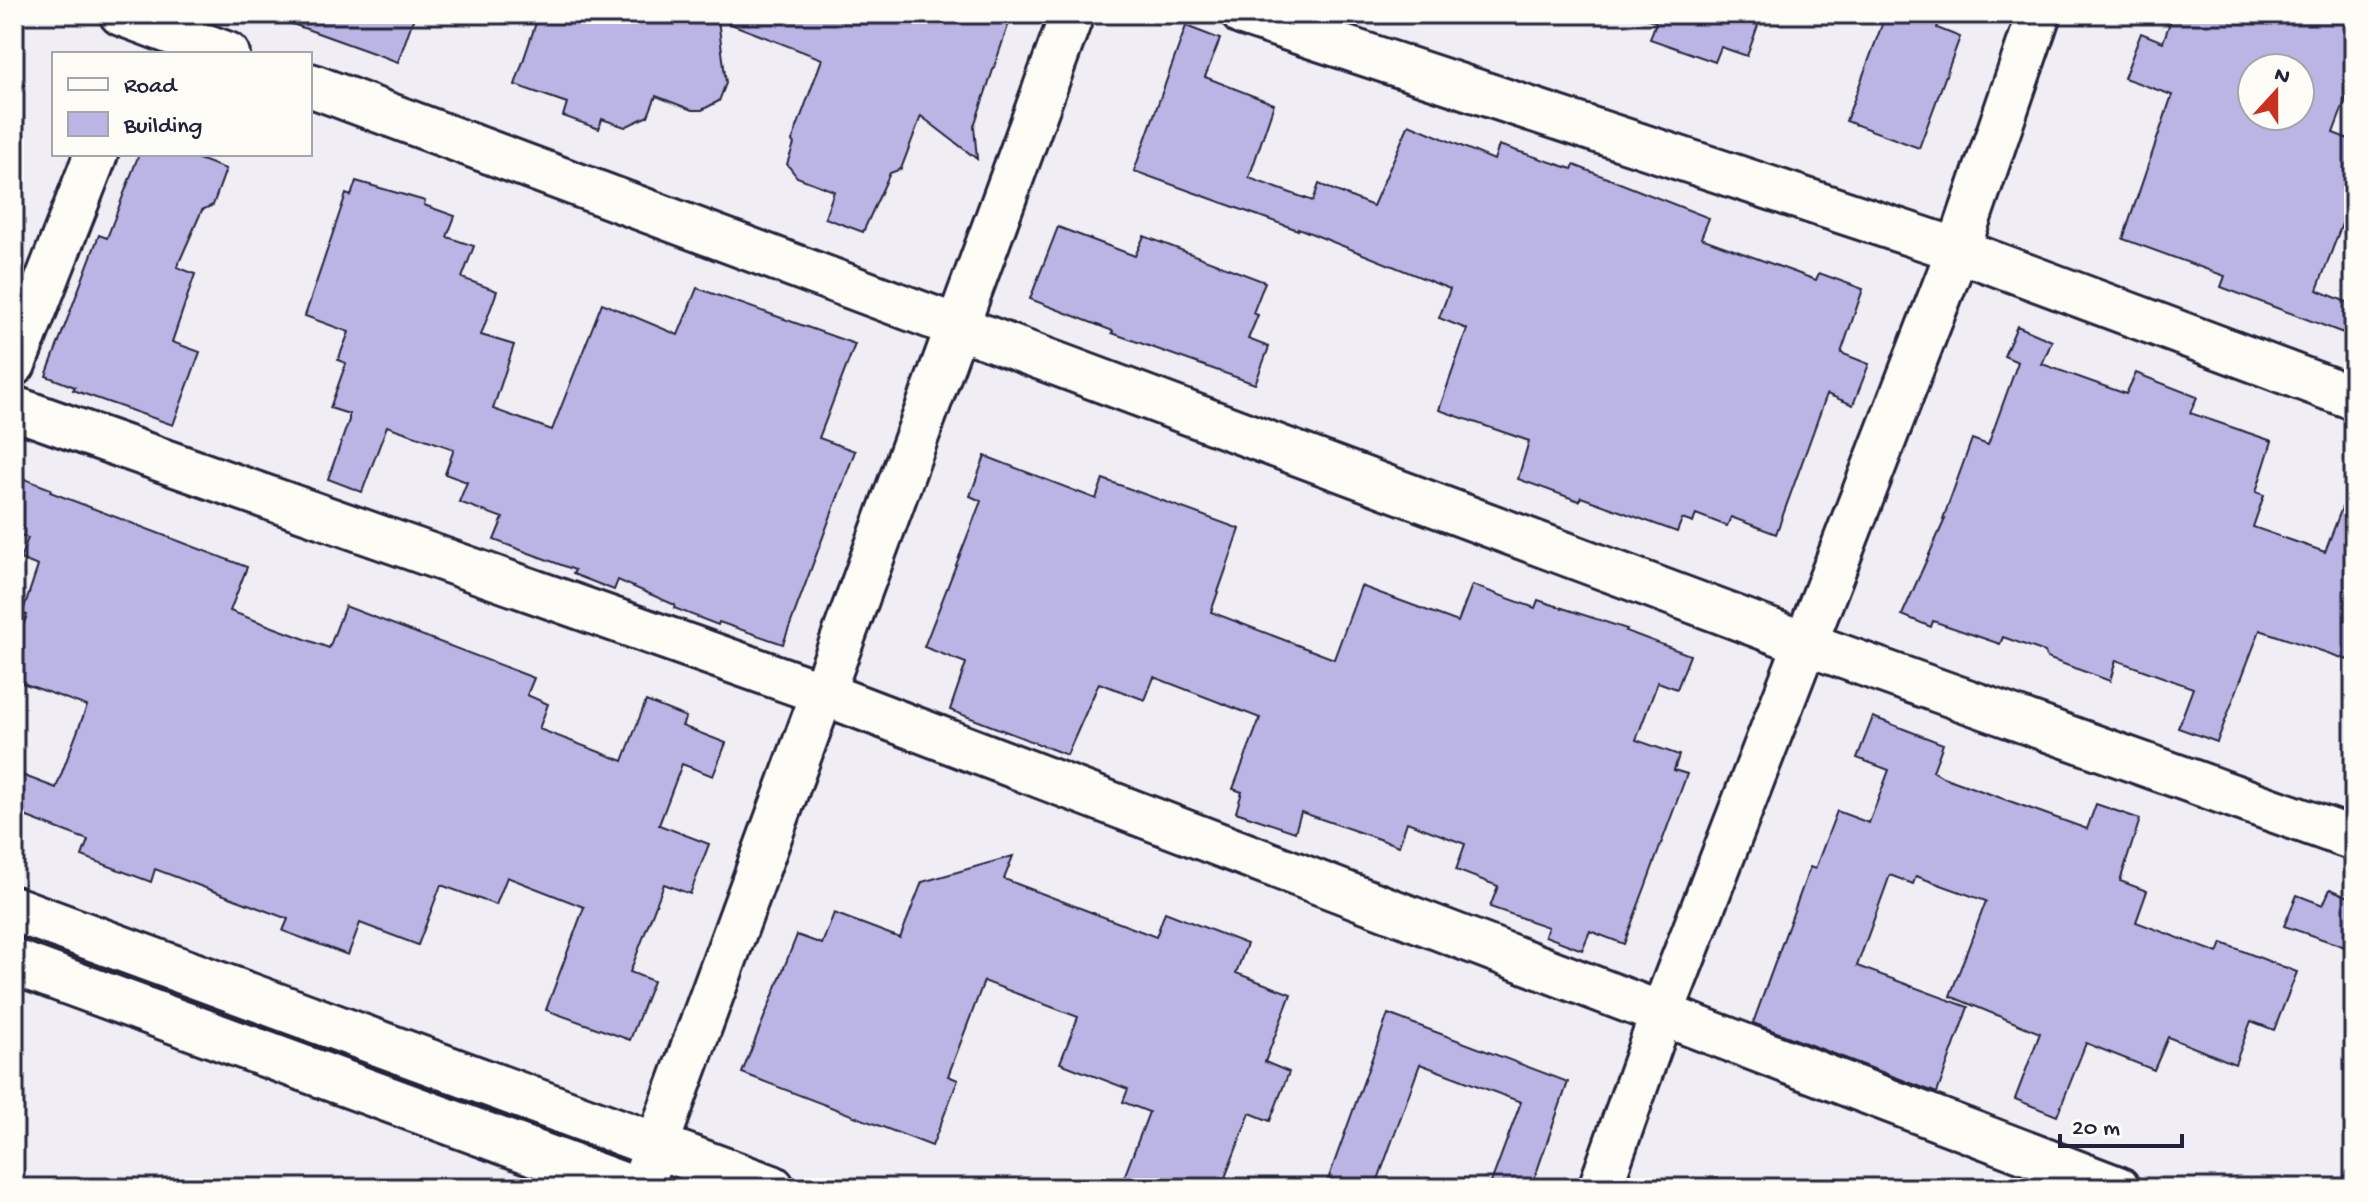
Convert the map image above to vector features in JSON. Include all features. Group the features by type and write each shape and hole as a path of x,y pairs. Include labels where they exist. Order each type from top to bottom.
{"main road":[{"path":"14,909 772,1188"},
{"path":"14,962 565,1177 630,1188"}],"street":[{"path":"641,1188 1072,14"},
{"path":"1243,14 1958,250 2354,398"},
{"path":"1600,1188 1662,1013 1958,250 2039,14"},
{"path":"139,26 222,52"},
{"path":"312,86 1807,644 2354,839"},
{"path":"14,364 95,156"},
{"path":"14,408 822,693 2118,1188"}],"building":[{"path":"277,14 415,14 398,62 276,18"},
{"path":"539,14 1012,14 974,126 977,159 921,116 901,169 890,173 863,232 825,218 834,191 797,177 787,164 794,144 792,141 822,59 718,19 726,83 719,101 702,110 692,110 656,96 648,116 625,127 602,119 599,129 563,116 567,103 515,85"},
{"path":"1644,14 1762,14 1747,56 1721,47 1715,62 1650,39 1656,22 1643,17"},
{"path":"1886,14 1942,14 1937,28 1960,37 1919,148 1846,121"},
{"path":"2173,14 2354,14 2354,77 2333,133 2354,141 2354,192 2317,290 2354,305 2354,337 2221,287 2225,276 2123,239 2172,95 2124,78 2141,33 2163,42"},
{"path":"1186,26 1220,39 1205,77 1274,104 1249,178 1313,201 1319,184 1373,206 1409,124 1494,160 1499,145 1572,169 1574,165 1709,218 1701,238 1816,280 1819,273 1863,289 1841,353 1869,364 1853,405 1827,394 1776,534 1731,517 1727,526 1696,514 1693,523 1682,519 1677,532 1581,497 1579,501 1518,479 1529,441 1439,410 1467,329 1439,318 1450,289 1298,228 1134,171"},
{"path":"138,156 190,156 226,169 213,205 202,210 177,267 195,274 172,342 200,352 173,425 73,390 75,387 46,376 99,235 107,238"},
{"path":"356,181 425,201 424,205 455,216 447,237 474,246 462,278 497,291 481,335 514,345 493,409 552,430 602,303 678,335 697,288 855,344 819,438 855,451 783,644 674,608 675,605 618,580 614,590 573,574 575,570 494,540 503,518 459,502 467,482 445,474 454,449 387,426 362,492 328,479 349,420 349,414 330,408 346,363 338,360 349,332 305,316 346,194 351,196"},
{"path":"1058,227 1135,256 1144,236 1265,282 1253,313 1258,315 1248,339 1269,347 1255,384 1112,333 1030,299"},
{"path":"2017,326 2052,341 2042,364 2126,394 2136,373 2197,397 2190,413 2272,441 2256,492 2264,495 2253,527 2325,552 2351,484 2354,484 2354,662 2260,630 2217,742 2178,728 2193,688 2116,660 2110,681 2047,658 2045,652 2003,637 2000,644 1933,621 1931,627 1902,615 1945,519 1972,439 1988,445 2018,362 2004,356"},
{"path":"985,456 1096,499 1103,479 1240,529 1211,612 1334,659 1361,586 1458,622 1472,585 1535,608 1538,600 1627,629 1690,655 1677,689 1658,682 1636,740 1679,755 1674,770 1687,774 1624,944 1590,931 1582,950 1545,936 1548,927 1490,907 1498,886 1456,870 1465,844 1407,822 1399,846 1301,812 1295,832 1236,812 1242,792 1233,789 1260,718 1154,677 1145,700 1099,683 1067,755 950,710 966,663 924,647 981,501 970,496"},
{"path":"14,475 51,489 50,492 247,567 230,611 329,648 345,606 534,678 527,695 548,704 539,729 623,761 646,701 686,717 682,726 726,743 713,776 682,764 659,825 709,844 690,894 664,884 630,972 653,981 630,1040 546,1010 584,907 507,877 496,905 441,885 418,945 360,923 348,955 283,931 288,919 155,869 151,882 82,856 88,840 14,812 14,772 56,788 87,706 14,680 14,650 27,615 22,614 38,566 20,559 28,538 14,533"},
{"path":"1873,717 1943,744 1933,771 1943,777 2087,829 2096,804 2140,819 2120,881 2147,891 2136,922 2218,953 2222,943 2297,972 2274,1030 2251,1021 2235,1064 2168,1037 2154,1070 2086,1043 2057,1116 2015,1099 2040,1033 1950,996 1986,901 1916,876 1913,884 1890,875 1857,966 1968,1007 1937,1093 1753,1023 1810,867 1815,869 1837,811 1869,823 1889,770 1857,758"},
{"path":"1013,856 1004,879 1156,937 1165,912 1247,944 1236,973 1291,994 1265,1062 1289,1072 1270,1121 1250,1113 1221,1188 1120,1188 1149,1112 1123,1102 1128,1089 1060,1063 1078,1017 984,981 948,1076 958,1080 932,1146 742,1073 797,935 822,944 834,913 900,938 922,882"},
{"path":"2330,889 2354,899 2354,950 2284,926 2297,895 2323,905"},
{"path":"1388,1014 1568,1082 1531,1188 1489,1188 1521,1102 1420,1064 1375,1188 1325,1188"}]}
